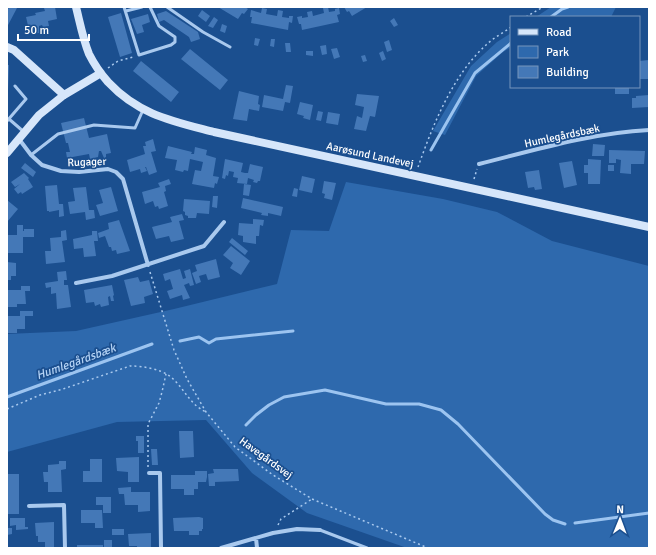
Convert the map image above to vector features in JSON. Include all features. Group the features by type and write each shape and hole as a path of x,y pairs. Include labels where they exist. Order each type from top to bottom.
{"street":[{"name":"Aarøsund Landevej","path":"76,7 83,36 90,55 101,73 128,100 143,110 171,121 214,132 649,227"},
{"path":"7,47 14,50 64,95"},
{"path":"7,153 39,116 64,95 101,73"},
{"name":"Humlegårdsbæk","path":"479,164 587,138 630,131 649,130"},
{"name":"Rugager","path":"19,139 31,155 42,165 61,171 79,172 108,169 116,172 123,179 148,265"},
{"path":"76,283 112,276 204,246 224,222"},
{"path":"149,473 160,472 161,548"},
{"path":"29,506 64,505 65,548"},
{"path":"220,548 273,533 297,529 320,530"},
{"path":"256,538 257,548"}],"lane":[{"path":"124,7 138,55 171,45 176,39 159,26 150,7"},
{"path":"126,11 142,7"},
{"path":"167,7 203,32 230,47"},
{"path":"15,86 26,99 8,120 25,132"},
{"path":"31,155 58,134 94,125 135,128 143,110"},
{"path":"320,530 367,548"}],"path":[{"path":"528,16 543,7"},
{"path":"414,176 433,126 460,75 486,45 510,28"},
{"path":"101,73 118,61 138,55"},
{"path":"471,188 479,164"},
{"name":"Havegårdsvej","path":"148,265 174,350 186,379 206,412 234,447 273,475 312,499 428,548"},
{"path":"7,409 40,395 63,389 126,367 140,366 166,374 172,378 197,408 206,412"},
{"path":"149,473 148,424 158,404 166,374"},
{"path":"273,533 281,519 312,499"}],"green space":[{"path":"551,7 616,7 612,16 538,16"},
{"path":"510,34 510,48 476,76 445,135 433,131 471,66 497,42"},
{"path":"346,182 443,199 497,212 552,241 649,266 649,548 407,548 307,513 252,473 206,420 117,422 7,452 7,334 76,331 277,284 291,230 329,231"}],"building":[{"path":"9,7 17,8 7,27 7,11"},
{"path":"55,7 57,19 48,21 49,26 39,26 39,33 30,34 26,17 36,15 35,13 45,11 44,8"},
{"path":"218,7 245,7 248,9 244,14 242,13 238,19"},
{"path":"328,7 329,12 335,11 335,9 339,8 340,14 337,15 339,22 302,30 301,24 299,24 297,17 308,17 307,12 312,11 313,16 324,13 323,8"},
{"path":"344,7 367,7 352,16"},
{"path":"262,8 267,9 266,14 277,16 278,10 283,11 282,17 289,18 289,16 293,16 292,23 289,22 288,30 251,23 251,10 261,13"},
{"path":"202,10 210,16 206,22 198,16"},
{"path":"166,11 198,32 200,39 191,42 189,37 164,20 159,22 157,14"},
{"path":"121,13 132,53 120,57 108,17"},
{"path":"148,14 150,22 142,25 144,32 137,34 131,19"},
{"path":"214,17 218,20 213,28 208,26"},
{"path":"394,18 398,25 394,27 390,21"},
{"path":"222,24 227,26 225,33 220,31"},
{"path":"255,38 260,39 258,46 254,45"},
{"path":"271,39 275,39 274,47 270,46"},
{"path":"389,40 392,50 387,52 384,42"},
{"path":"285,43 290,43 291,52 286,52"},
{"path":"326,45 327,54 322,55 320,46"},
{"path":"337,48 340,57 334,59 331,49"},
{"path":"190,49 228,80 220,90 181,59"},
{"path":"306,51 313,51 313,56 306,55"},
{"path":"383,51 386,59 382,61 379,53"},
{"path":"365,55 367,61 363,62 361,56"},
{"path":"649,60 649,79 640,79 640,61"},
{"path":"141,61 179,92 171,102 133,71"},
{"path":"7,65 9,65 8,90 7,90"},
{"path":"286,85 293,86 290,103 285,102 283,111 262,107 264,95 283,99"},
{"path":"615,88 629,88 629,94 615,94"},
{"path":"239,91 259,96 259,111 249,109 247,121 233,119"},
{"path":"357,94 379,96 375,117 370,116 366,131 354,129 357,116 362,118 364,107 355,105"},
{"path":"649,95 649,107 632,108 632,98 636,98 636,96"},
{"path":"300,102 313,105 310,120 297,114"},
{"path":"318,111 323,112 321,121 316,120"},
{"path":"328,112 340,114 338,125 326,123"},
{"path":"84,118 89,138 107,134 111,153 106,154 106,157 104,158 101,151 99,151 98,157 90,159 89,154 67,158 66,152 70,152 61,123"},
{"path":"153,139 156,151 151,152 157,172 149,175 146,167 145,167 147,171 141,173 140,169 130,172 127,160 145,154 143,146 146,146 145,142"},
{"path":"593,144 605,145 604,156 592,156"},
{"path":"168,146 192,152 191,154 194,154 195,147 207,150 206,155 216,158 213,176 219,177 214,188 192,184 195,170 201,171 203,162 190,159 188,171 184,170 183,172 175,170 177,160 165,158"},
{"path":"609,150 645,151 644,164 631,164 631,174 620,173 621,160 616,159 616,163 609,163"},
{"path":"225,159 243,163 241,172 245,173 248,173 250,164 263,167 260,181 257,183 253,182 254,180 248,178 247,184 237,183 238,178 233,177 234,172 229,171 228,176 226,175 225,179 222,178"},
{"path":"588,159 601,160 600,184 588,184 588,173 584,173 584,165 588,165"},
{"path":"572,161 577,185 564,188 559,163"},
{"path":"25,163 36,172 33,177 21,168"},
{"path":"608,165 614,165 614,171 608,171"},
{"path":"539,170 542,189 535,190 534,187 528,188 525,172"},
{"path":"24,173 29,178 28,179 33,187 22,194 21,192 18,194 14,189 20,184 15,187 11,182"},
{"path":"302,176 315,179 312,193 299,190"},
{"path":"169,179 171,184 165,186 166,191 164,192 168,206 159,209 158,206 155,207 153,201 145,204 142,192 160,187 158,183"},
{"path":"324,181 336,183 332,200 324,198 325,194 322,193"},
{"path":"244,184 251,185 249,196 243,195"},
{"path":"57,185 59,204 63,204 64,216 59,217 59,210 47,211 45,186"},
{"path":"86,187 89,210 94,210 95,218 86,220 85,212 70,214 68,202 75,201 73,188"},
{"path":"111,187 118,211 100,216 96,205 103,203 99,190"},
{"path":"294,188 298,189 297,197 292,196"},
{"path":"213,196 218,196 217,208 212,207"},
{"path":"243,198 283,207 281,216 268,213 268,216 261,215 262,213 241,208"},
{"path":"184,199 210,201 209,214 197,213 196,218 188,218 183,211"},
{"path":"7,200 18,209 7,222"},
{"path":"182,214 184,220 179,221 184,239 171,242 169,236 156,239 152,227 172,222 170,217"},
{"path":"253,219 264,220 263,226 260,225 259,236 256,236 256,244 243,242 243,236 238,235 239,223 253,224"},
{"path":"119,220 130,251 117,254 116,250 112,251 111,247 109,247 105,236 99,238 98,233 109,229 108,223"},
{"path":"17,225 23,225 23,231 24,229 34,229 34,237 23,237 23,253 7,253 7,235 17,235"},
{"path":"66,230 67,240 62,241 65,262 46,264 45,251 51,251 50,238 61,237 61,231"},
{"path":"92,231 97,231 98,241 94,241 96,256 84,257 83,248 74,249 73,239 92,235"},
{"path":"232,238 248,251 245,255 229,242"},
{"path":"231,246 250,261 241,275 230,268 233,263 223,255"},
{"path":"216,259 220,277 208,280 206,274 199,276 201,282 196,284 192,273 197,271 195,265"},
{"path":"7,262 16,263 16,276 11,276 11,280 7,280"},
{"path":"180,269 183,279 186,278 184,271 190,269 194,285 190,286 189,283 184,285 190,298 183,300 182,295 170,299 167,291 173,289 170,279 165,281 163,274"},
{"path":"66,271 67,280 64,280 64,285 68,285 71,307 57,309 56,293 51,294 51,287 46,288 45,283 58,281 57,272"},
{"path":"138,277 140,282 149,280 153,294 144,297 145,303 131,306 124,280"},
{"path":"112,285 114,301 111,301 110,296 108,297 109,305 101,307 100,304 95,306 94,302 86,303 84,290"},
{"path":"21,286 30,286 30,291 25,291 26,304 17,304 17,307 7,307 7,290 21,290"},
{"path":"20,311 33,311 33,316 25,316 25,329 17,329 17,333 7,333 7,316 20,316"},
{"path":"179,431 193,431 194,457 180,458"},
{"path":"136,436 144,436 144,453 138,453 138,441 136,441"},
{"path":"151,449 157,449 158,465 152,465"},
{"path":"139,457 139,482 128,482 128,472 117,471 116,458"},
{"path":"90,459 102,459 102,482 83,482 83,471 90,471"},
{"path":"59,461 66,461 66,469 61,470 62,492 48,492 48,482 44,482 43,472 48,472 48,465 59,464"},
{"path":"213,469 238,469 239,481 215,482 215,486 209,486 208,474 214,473"},
{"path":"195,471 207,471 207,477 206,482 198,482 198,489 194,489 194,495 184,495 184,489 171,489 171,475 195,475"},
{"path":"7,474 19,474 19,514 7,513"},
{"path":"131,487 131,492 150,492 150,511 138,512 138,505 125,505 124,494 119,494 118,488"},
{"path":"96,497 111,497 111,513 103,513 103,505 96,505"},
{"path":"81,510 102,510 103,528 95,528 95,523 81,523"},
{"path":"10,518 25,518 25,527 28,527 28,529 16,530 16,525 10,526"},
{"path":"173,518 203,518 203,529 202,531 199,531 199,535 189,535 189,531 174,531"},
{"path":"54,522 54,548 45,548 45,542 38,542 35,523"},
{"path":"7,528 12,528 12,534 7,535"},
{"path":"112,529 124,529 124,535 112,535"},
{"path":"151,533 151,548 137,548 137,546 129,546 128,534"},
{"path":"104,540 112,540 112,548 104,548"},
{"path":"77,545 103,545 103,548 77,548"}],"waterway":[{"name":"Humlegårdsbæk","path":"552,16 562,9 568,7"},
{"name":"Humlegårdsbæk","path":"431,150 475,73 510,44"},
{"name":"Humlegårdsbæk","path":"180,341 199,337 209,343 216,339 293,331"},
{"name":"Humlegårdsbæk","path":"7,397 152,344"},
{"path":"246,425 269,405 284,397 325,390 386,404 419,404 441,410 458,424 545,514 553,520 565,524"},
{"path":"575,523 649,513"}]}
